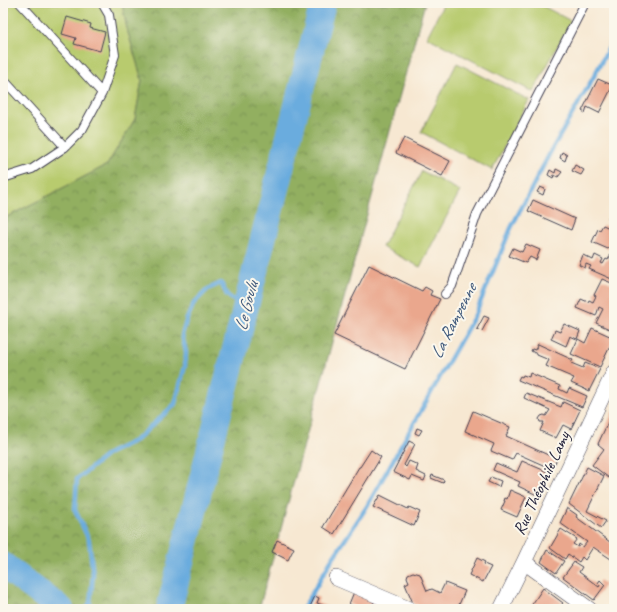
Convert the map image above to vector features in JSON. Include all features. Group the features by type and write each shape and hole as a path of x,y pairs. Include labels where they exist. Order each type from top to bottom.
{"street":[{"name":"Rue Théophile Lamy","path":"501,609 614,372"},
{"path":"524,562 589,609"},
{"path":"336,578 409,609"}],"lane":[{"path":"20,3 102,93"},
{"path":"5,176 32,169 65,147 82,130 102,93 115,55 109,14 102,3"},
{"path":"445,294 452,286 477,214 585,3"},
{"path":"3,79 65,147"}],"green space":[{"path":"3,3 122,3 127,29 142,80 135,119 107,165 3,219"},
{"path":"122,3 425,3 259,609 3,609 3,219 107,165 135,119 142,80 127,29"},
{"path":"444,3 537,3 571,21 533,92 427,37"},
{"path":"457,63 529,100 492,170 421,132"},
{"path":"422,171 460,191 420,267 382,247"}],"building":[{"path":"67,17 91,24 90,28 105,32 100,51 74,44 76,38 62,34"},
{"path":"598,79 614,86 614,90 611,89 599,113 587,107 585,113 582,111"},
{"path":"404,138 450,161 442,176 396,153"},
{"path":"562,152 567,155 565,161 560,158"},
{"path":"575,165 584,170 581,175 572,171"},
{"path":"556,169 562,172 558,177 554,175 553,178 548,175 550,170 555,173"},
{"path":"540,187 545,189 543,195 537,192"},
{"path":"533,200 575,219 571,230 528,211"},
{"path":"611,211 614,212 614,221 608,218"},
{"path":"603,225 614,230 614,244 612,243 608,249 592,242 598,229 600,230"},
{"path":"526,244 540,250 536,260 530,257 526,263 509,256 513,248 522,252"},
{"path":"611,254 614,256 614,280 589,269 591,266 586,264 585,268 579,265 583,255 593,260 595,255 603,259 601,263 603,264 606,259 608,260"},
{"path":"369,265 422,291 425,287 432,291 430,295 440,299 405,369 334,335"},
{"path":"602,279 614,284 614,331 596,323 603,309 599,307 596,316 577,308 581,299 588,302 589,300 593,302 596,296 594,295"},
{"path":"484,316 489,318 482,331 477,329"},
{"path":"564,324 580,331 577,339 570,336 566,346 551,339 555,330 560,332"},
{"path":"592,328 614,338 600,367 571,354 578,339 585,343"},
{"path":"538,344 573,360 571,363 583,368 585,363 600,369 589,391 571,383 574,378 546,366 549,360 531,351 532,349 535,350"},
{"path":"530,373 560,386 559,389 567,393 569,388 587,396 582,407 518,380 520,376 522,377 523,375 529,377"},
{"path":"526,393 561,407 563,402 580,410 571,429 563,425 556,438 540,431 544,422 540,422 539,419 541,416 546,416 550,410 524,398"},
{"path":"614,409 614,472 609,478 592,465 604,449 598,444"},
{"path":"473,411 510,427 506,436 557,459 552,469 516,453 512,460 491,451 494,444 465,431"},
{"path":"417,428 422,430 419,435 415,433"},
{"path":"409,441 415,444 404,465 406,467 409,461 418,465 416,471 426,476 424,481 412,476 410,480 393,472"},
{"path":"371,450 381,457 334,534 323,527"},
{"path":"522,461 550,473 539,496 518,486 520,482 493,470 496,463 517,472"},
{"path":"587,467 604,476 587,511 606,521 601,528 569,504"},
{"path":"432,475 444,480 443,483 431,478"},
{"path":"491,477 501,481 499,487 488,482"},
{"path":"510,490 526,497 517,517 501,510 505,498 507,499"},
{"path":"380,495 408,509 409,507 420,512 414,526 373,507"},
{"path":"567,508 577,515 576,517 614,545 614,561 593,547 585,560 582,557 579,562 568,554 565,559 550,548 561,529 577,539 573,544 578,547 579,544 583,547 587,542 560,523"},
{"path":"277,540 294,548 288,560 272,552"},
{"path":"547,550 564,561 556,573 541,562"},
{"path":"477,558 485,562 484,564 491,567 483,582 469,575"},
{"path":"574,562 582,567 579,572 599,587 600,585 598,583 600,580 605,585 594,600 563,577"},
{"path":"413,572 420,574 427,591 432,589 440,593 445,583 465,591 457,609 441,609 436,607 435,609 426,609 413,603 405,584 409,582 407,577 408,574"},
{"path":"543,588 563,603 558,609 529,609"},
{"path":"354,592 374,601 371,609 360,609 349,604"},
{"path":"315,596 319,598 317,603 333,609 309,609"}],"waterway":[{"name":"Le Goulu","path":"169,609 323,3"},
{"name":"La Rampenne","path":"303,609 331,561 366,508 475,315 511,228 551,151 614,38"},
{"path":"86,609 90,603 93,575 89,540 75,510 77,479 109,453 136,440 175,404 185,366 186,352 182,335 194,303 208,289 221,283 227,295 245,309"},
{"path":"3,565 61,609"}]}
